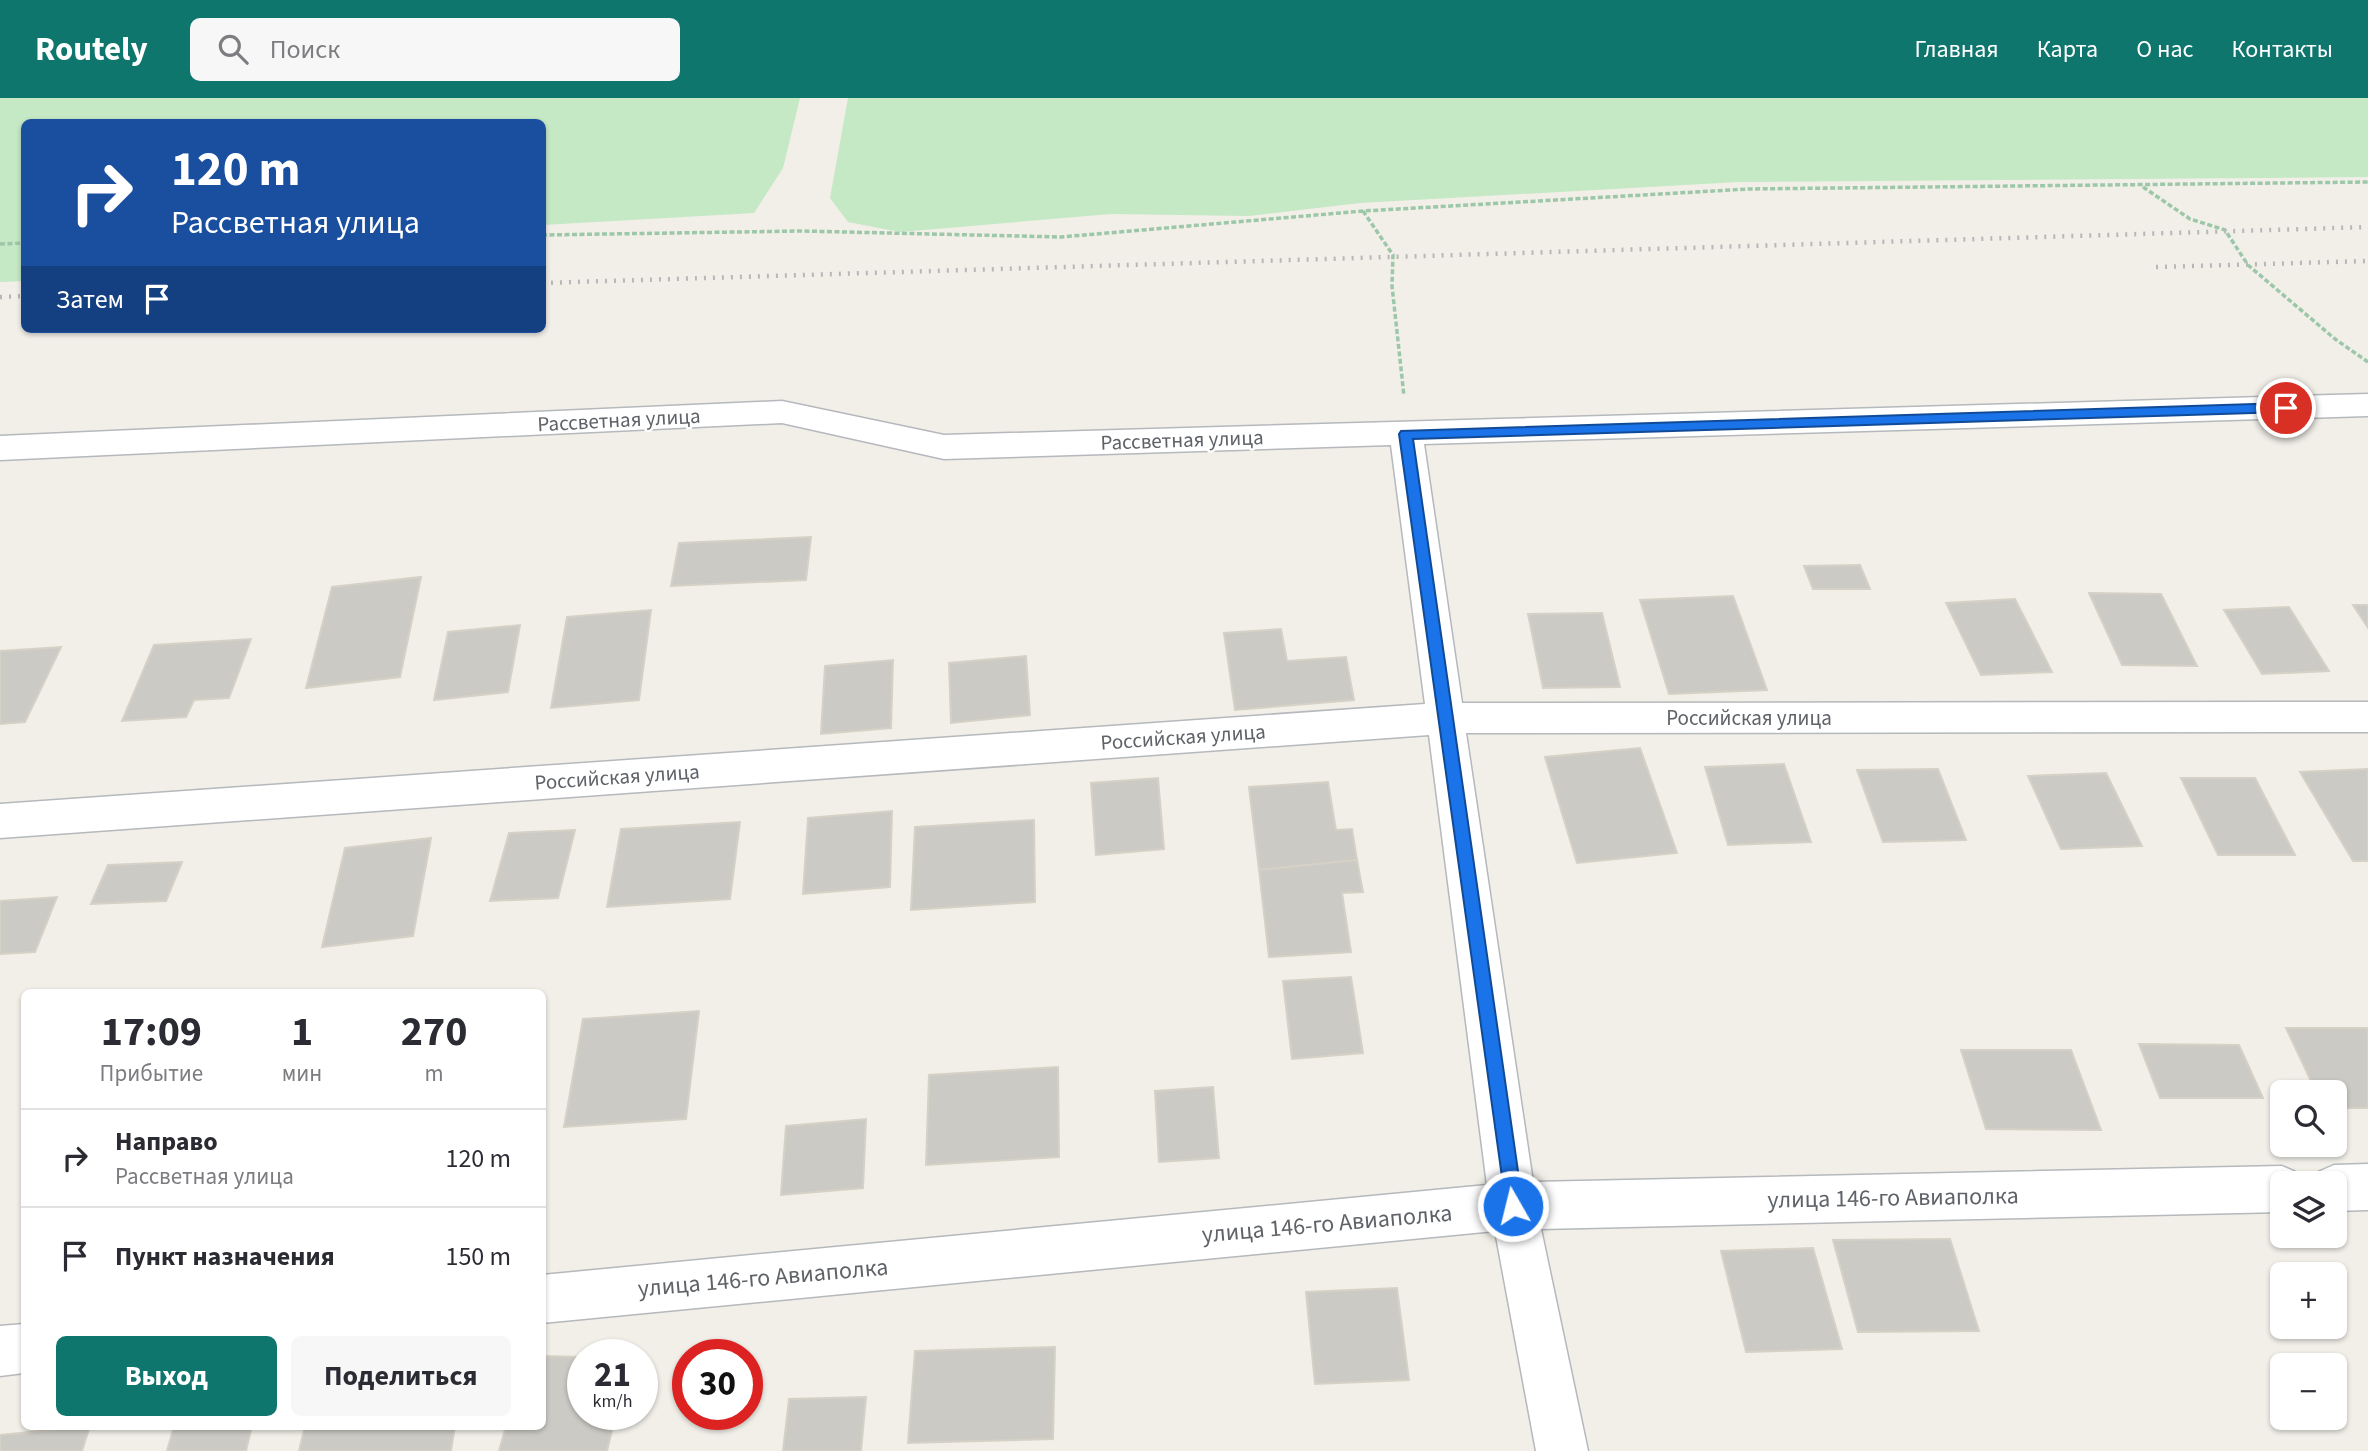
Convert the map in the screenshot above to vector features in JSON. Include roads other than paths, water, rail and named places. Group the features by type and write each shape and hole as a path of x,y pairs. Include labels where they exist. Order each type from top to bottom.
{"street":[{"name":"Рассветная улица","path":"0,448 782,412 944,447 2368,405"},
{"path":"1406,434 1513,1206 1562,1451"},
{"name":"Российская улица","path":"0,821 1447,718 2368,717"},
{"path":"2347,1188 2368,1187"},
{"name":"улица 146-го Авиаполка","path":"546,1299 1513,1206 2270,1189"},
{"path":"0,1351 21,1349"}],"railway":[{"path":"546,283 2368,227"},
{"path":"2156,267 2368,261"},
{"path":"0,297 21,296"}]}
